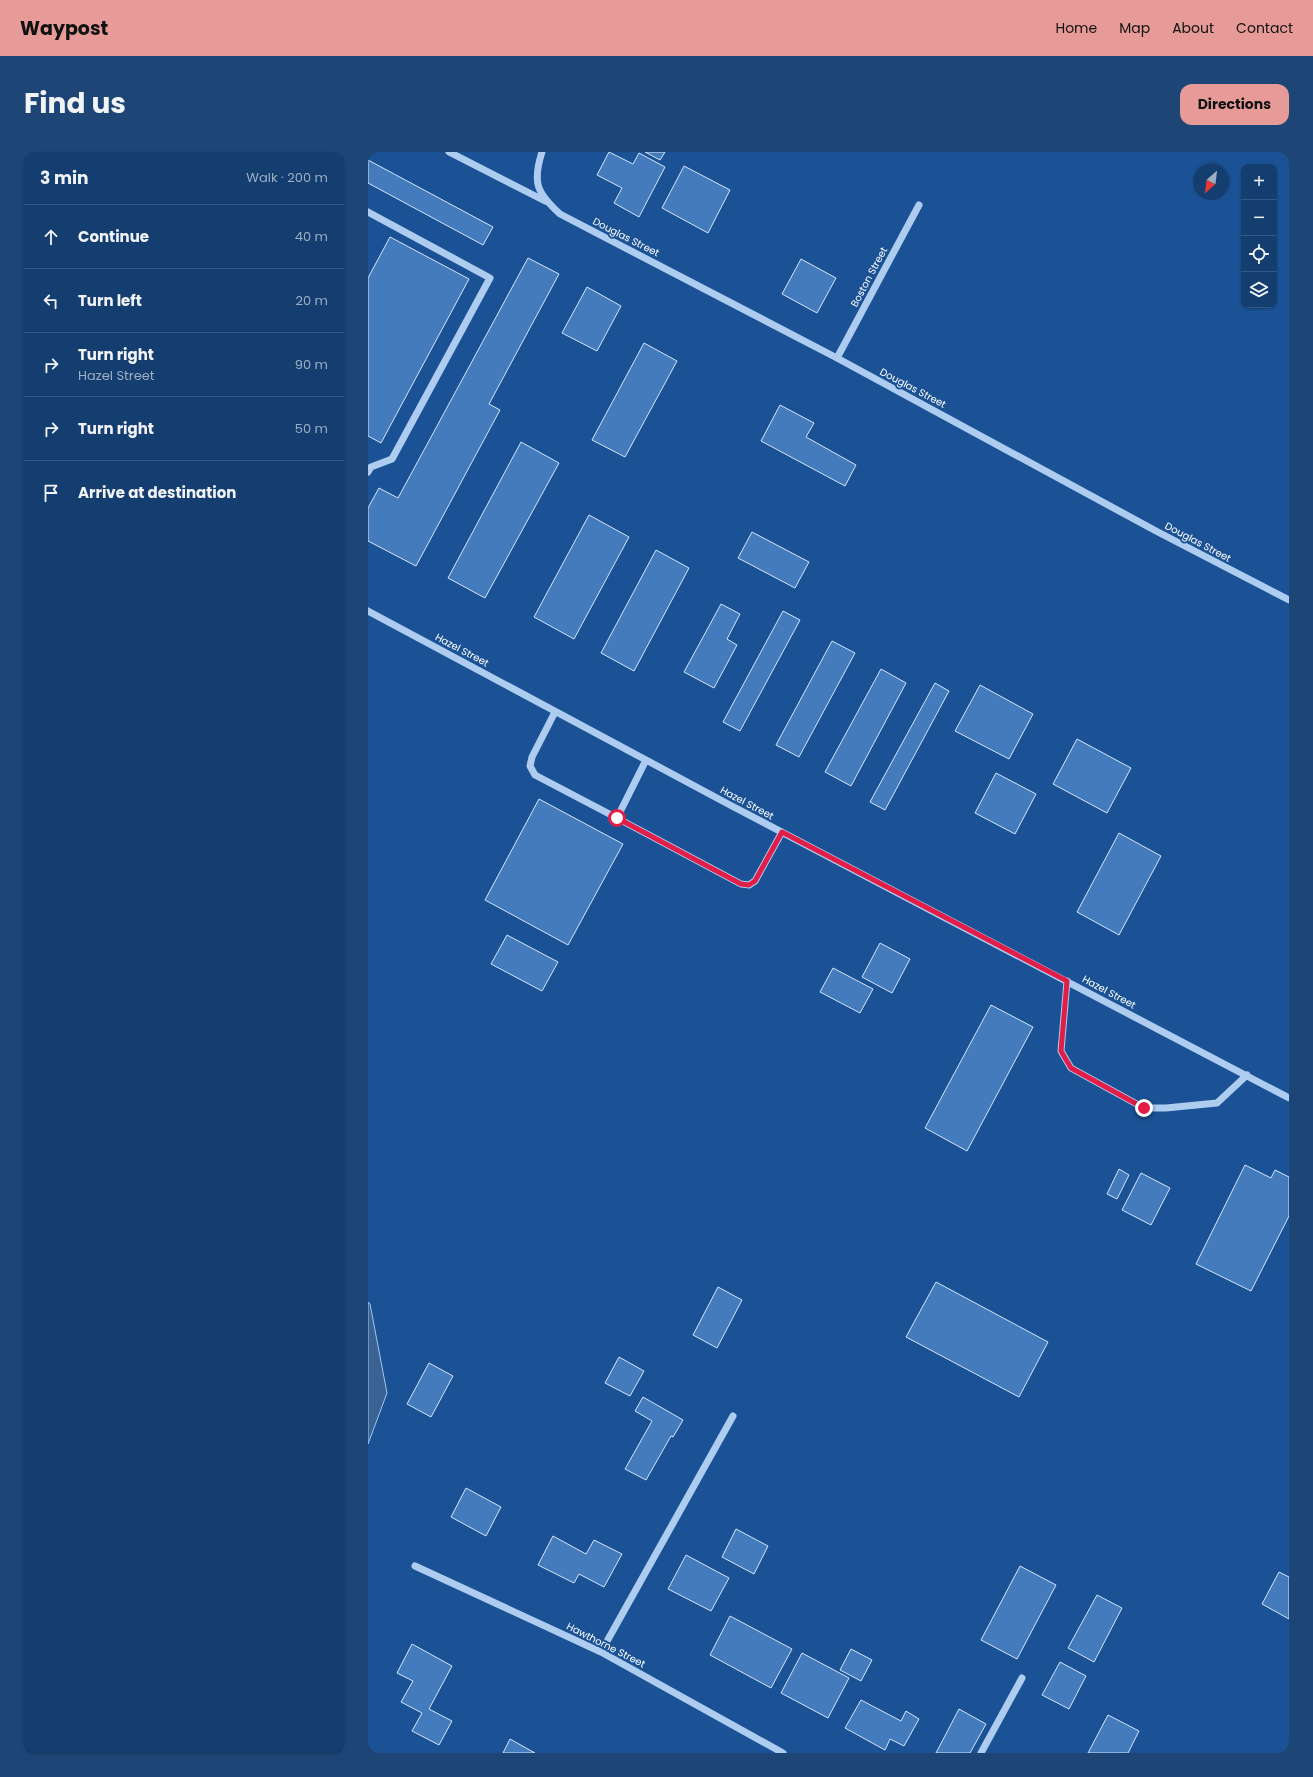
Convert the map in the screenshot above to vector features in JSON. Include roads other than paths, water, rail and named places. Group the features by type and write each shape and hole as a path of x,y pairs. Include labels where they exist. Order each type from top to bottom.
{"street":[{"path":"449,152 546,201"},
{"name":"Douglas Street","path":"542,152 539,161 537,184 546,201 560,214 837,358 1163,535 1289,600"},
{"name":"Boston Street","path":"837,358 919,205"},
{"path":"368,212 490,278 392,459 369,468"},
{"name":"Hazel Street","path":"368,611 555,712 1289,1098"},
{"path":"555,712 532,757 530,766 535,775 741,884 749,885 755,881 782,832"},
{"path":"617,818 646,760"},
{"path":"1067,981 1061,1051 1071,1068 1144,1108 1166,1108 1217,1103 1247,1075"},
{"path":"601,1652 733,1416"},
{"name":"Hawthorne Street","path":"415,1566 601,1652 783,1753"},
{"path":"981,1753 1022,1678"}],"water":[{"path":"368,1302 370,1304 387,1393 368,1444"}]}
